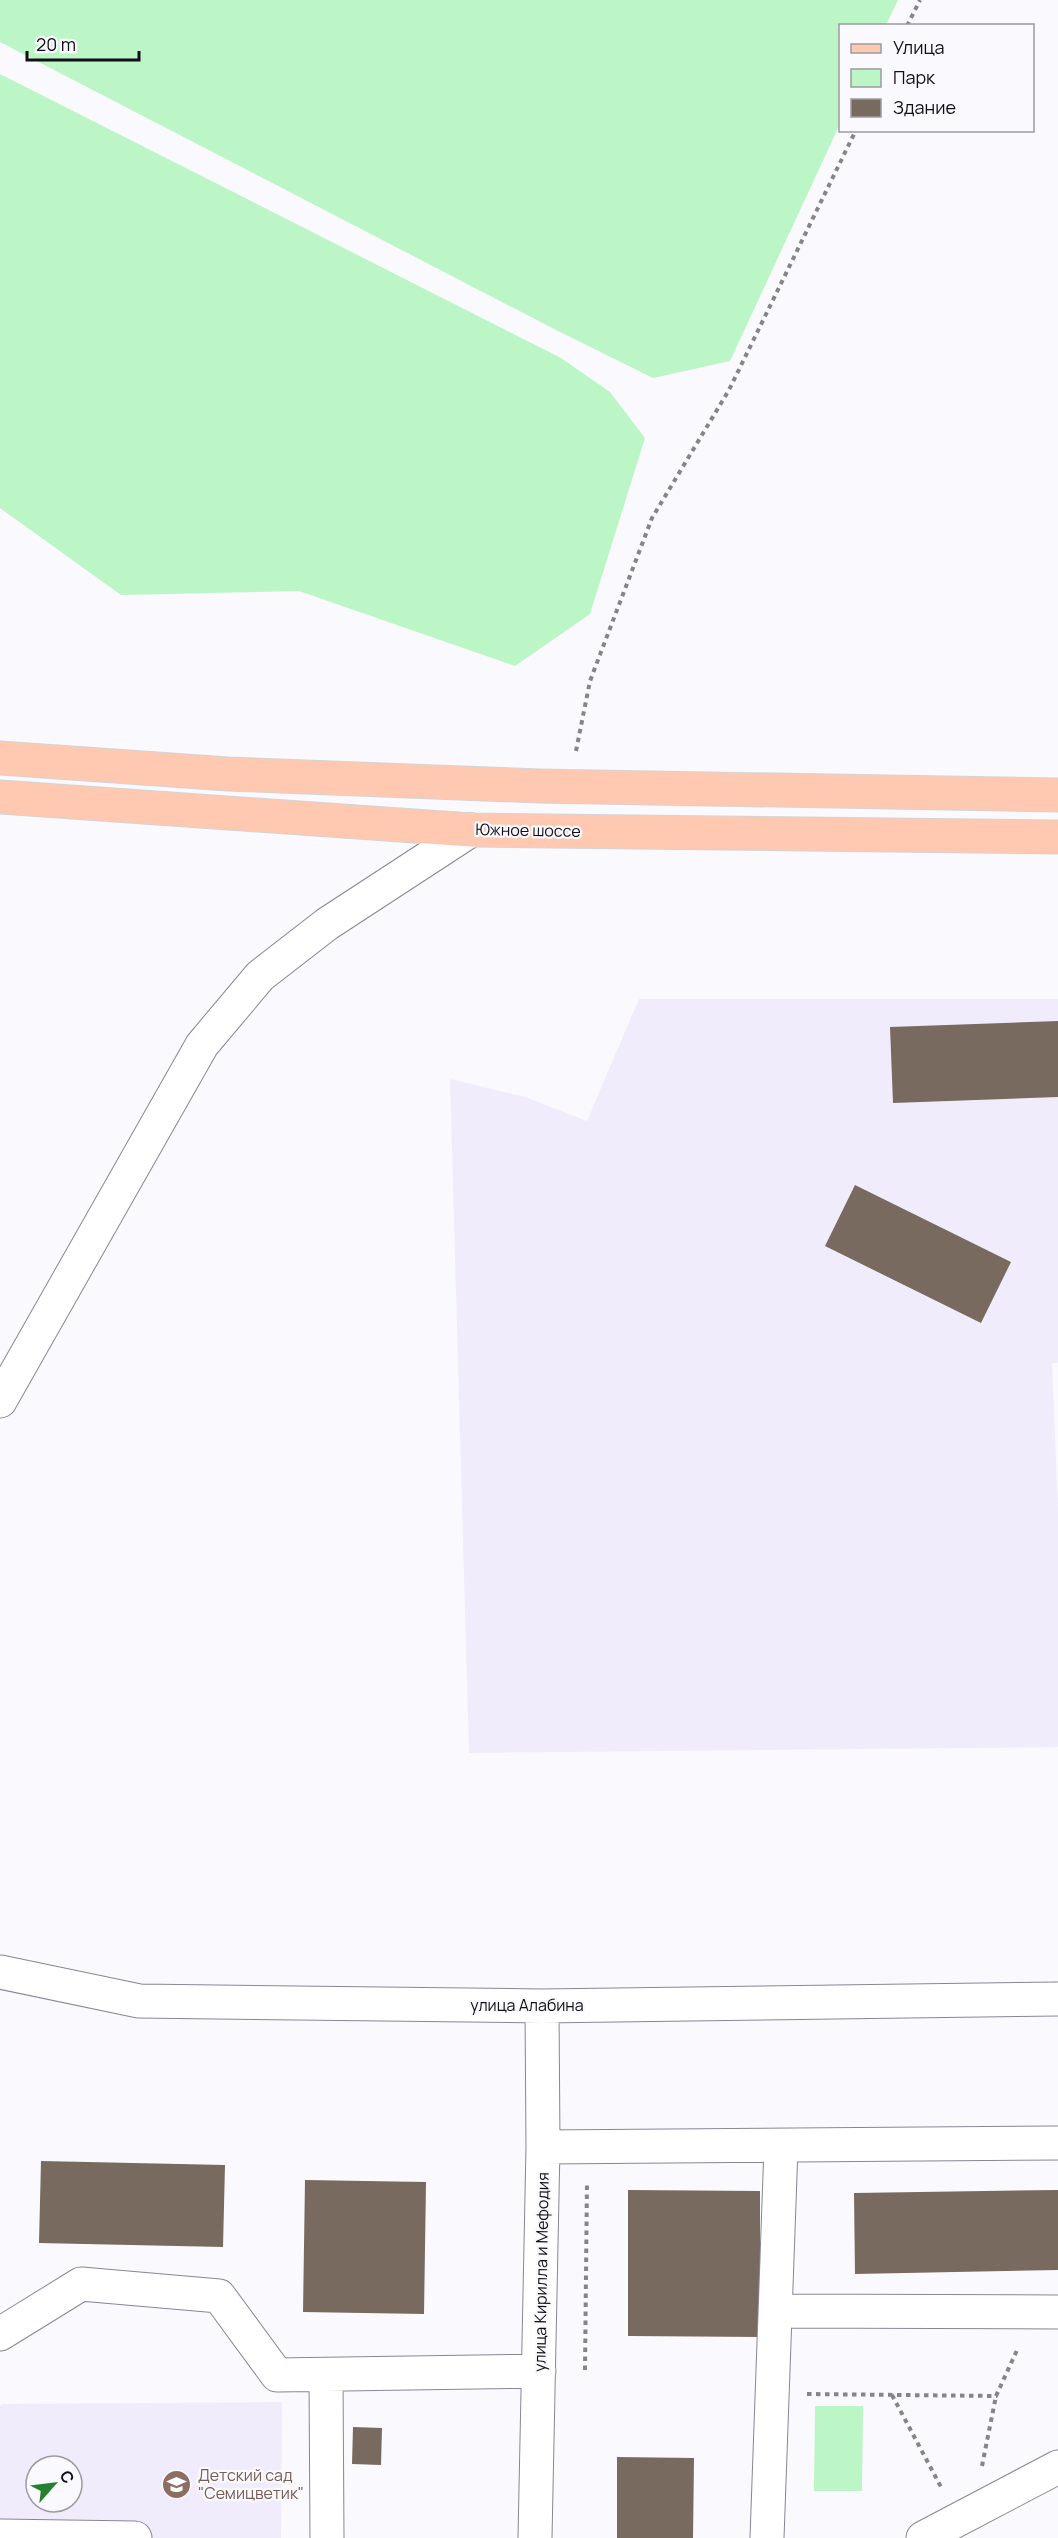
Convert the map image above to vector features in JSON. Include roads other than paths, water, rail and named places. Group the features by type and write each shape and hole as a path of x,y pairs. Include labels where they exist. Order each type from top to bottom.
{"main road":[{"path":"0,758 228,774 568,787 1058,795"},
{"name":"Южное шоссе","path":"0,797 471,830 1058,837"}],"street":[{"path":"0,1401 202,1045 260,976 327,924 471,830"},
{"name":"улица Алабина","path":"0,1972 139,2001 542,2006 1058,1999"},
{"name":"улица Кирилла и Мефодия","path":"535,2538 543,2147 542,2006"},
{"path":"543,2147 781,2147 1058,2143"},
{"path":"767,2538 781,2147"},
{"path":"0,2334 81,2284 219,2296 277,2375 539,2371"},
{"path":"776,2311 1046,2312"},
{"path":"326,2376 327,2538"},
{"path":"923,2538 1058,2467"},
{"path":"0,2536 135,2538"}],"place":[{"name":"Детский сад \"Семицветик\"","path":"177,2484"}]}
